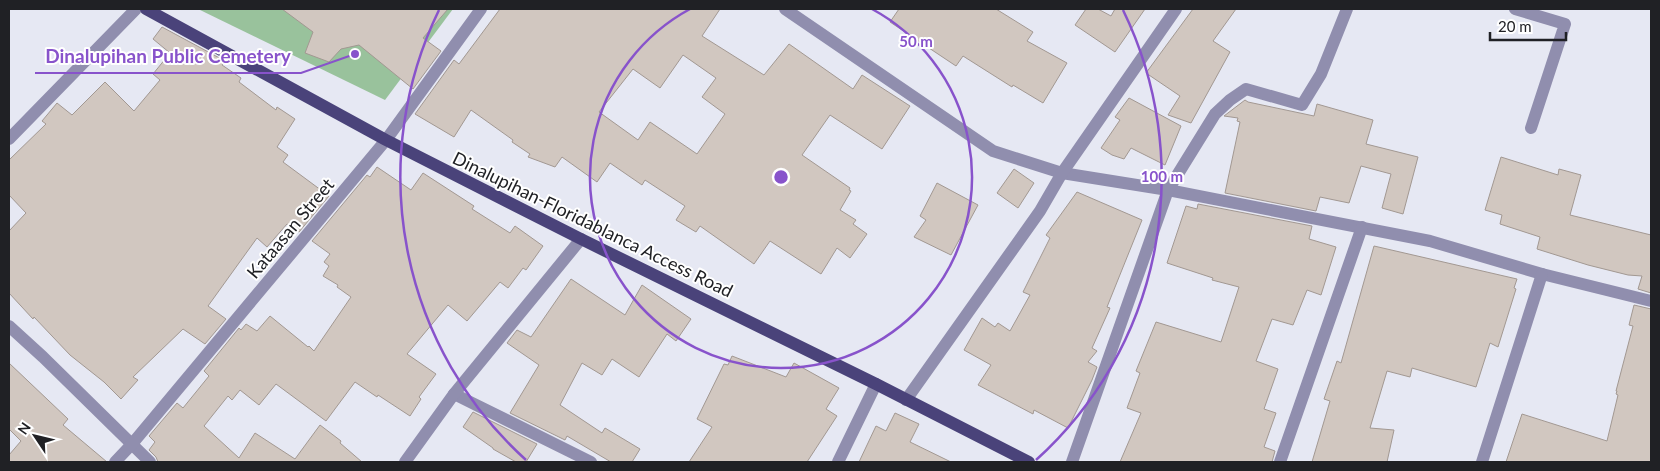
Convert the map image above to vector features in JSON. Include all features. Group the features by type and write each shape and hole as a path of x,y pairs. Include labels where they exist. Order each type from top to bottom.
{"main road":[{"name":"Dinalupihan-Floridablanca Access Road","path":"146,9 386,140 1029,462"}],"street":[{"path":"9,139 136,9"},
{"name":"Kataasan Street","path":"115,462 386,140 482,9"},
{"path":"785,9 993,151 1062,173 1168,190 1430,241 1542,274 1651,301"},
{"path":"906,400 1040,211 1062,173 1176,9"},
{"path":"1072,462 1168,190 1215,114 1246,89 1302,105 1321,74 1347,9"},
{"path":"1515,9 1565,24 1532,128"},
{"path":"1280,462 1362,228"},
{"path":"405,462 454,394 581,239"},
{"path":"1482,462 1542,274"},
{"path":"9,326 150,462"},
{"path":"838,462 876,384"},
{"path":"454,394 591,462"}],"green space":[{"path":"198,9 453,9 385,100"}],"building":[{"path":"282,9 448,9 423,38 441,51 413,89 359,45 341,49 329,62 305,53 313,32"},
{"path":"500,9 720,9 702,36 764,75 789,44 853,89 862,75 910,106 882,149 830,115 802,155 850,188 849,190 851,191 840,210 856,220 853,224 867,234 850,258 837,248 821,274 770,241 754,264 700,226 696,232 676,220 685,206 645,180 642,185 610,163 597,182 562,157 555,167 528,157 530,154 471,110 454,137 415,114 454,60 459,64","holes":["683,55 716,78 702,97 725,114 697,154 650,122 638,140 599,112 633,69 660,88"]},
{"path":"899,9 996,9 1033,32 1027,41 1067,63 1043,103 1013,85 1012,87 963,56 956,66 890,22"},
{"path":"1086,9 1098,9 1111,16 1115,9 1145,9 1115,52 1075,25"},
{"path":"1193,9 1236,9 1213,41 1230,52 1191,123 1168,115 1180,96 1146,73"},
{"path":"162,27 225,61 222,65 241,78 239,82 276,110 277,107 295,119 277,147 288,155 283,162 329,196 299,232 287,224 267,247 257,238 208,306 226,319 205,344 183,329 133,377 138,380 121,399 104,382 70,355 9,293 9,231 26,213 9,195 9,160 46,124 42,121 57,103 72,115 105,82 134,111 160,80 153,74 170,53 153,39"},
{"path":"1129,98 1181,126 1165,165 1131,148 1124,159 1112,155 1101,148 1120,120 1115,117"},
{"path":"1245,100 1314,116 1317,104 1373,120 1366,144 1418,157 1403,214 1382,208 1391,174 1361,166 1349,203 1320,197 1316,211 1225,193 1240,122 1237,121 1238,118 1224,116"},
{"path":"1501,157 1558,175 1559,169 1581,175 1570,215 1651,235 1651,293 1638,289 1642,276 1628,275 1588,265 1537,249 1540,237 1500,224 1502,215 1485,210"},
{"path":"377,167 411,190 423,173 474,206 472,209 510,233 515,226 543,246 526,270 523,268 508,288 500,282 467,321 448,305 407,354 436,374 419,397 421,399 410,416 355,382 326,421 276,384 259,405 240,390 232,400 228,396 204,426 239,458 255,433 295,459 320,425 341,441 340,443 362,462 158,462 149,450 155,442 149,436 177,403 183,408 209,376 204,371 239,328 241,330 246,324 257,331 270,316 314,351 351,297 337,287 338,285 323,276 329,266 324,262 330,254 312,241 367,175 370,177"},
{"path":"1014,169 1034,183 1018,208 997,193"},
{"path":"937,183 978,205 951,255 914,237 926,220 920,216"},
{"path":"1077,192 1142,220 1107,307 1110,308 1092,348 1097,351 1088,362 1097,367 1068,428 1034,410 1033,414 978,385 991,365 964,350 982,318 995,327 998,323 1010,331 1030,295 1023,292 1050,238 1046,235"},
{"path":"1198,204 1312,226 1309,239 1336,247 1321,295 1307,290 1293,325 1272,319 1256,361 1278,369 1264,409 1276,413 1264,447 1275,451 1272,462 1120,462 1141,413 1127,408 1140,373 1136,371 1156,322 1221,342 1239,287 1212,280 1213,278 1167,263 1186,206 1197,209"},
{"path":"1374,246 1517,279 1514,288 1516,289 1498,347 1490,343 1476,387 1412,368 1410,377 1387,371 1370,428 1394,430 1387,462 1312,462 1330,401 1324,399 1337,361 1341,363"},
{"path":"571,279 625,315 642,285 691,319 676,341 667,334 639,377 612,359 602,375 582,363 560,405 602,433 605,428 640,449 632,462 611,462 567,436 565,440 510,413 539,365 507,343 517,330 531,337"},
{"path":"1634,305 1651,309 1651,462 1506,462 1522,414 1607,441 1618,395 1616,391 1633,326 1629,325"},
{"path":"732,356 786,377 794,363 839,388 826,409 837,416 807,462 689,462 712,427 697,419 724,364 728,365"},
{"path":"9,363 68,419 63,425 107,462 9,462 9,455 21,441 9,429"},
{"path":"473,412 537,444 526,462 516,462 493,449 463,427"},
{"path":"895,413 919,424 910,442 951,462 859,462 876,426 886,431"}],"place":[{"name":"Dinalupihan Public Cemetery","path":"355,54"}]}
